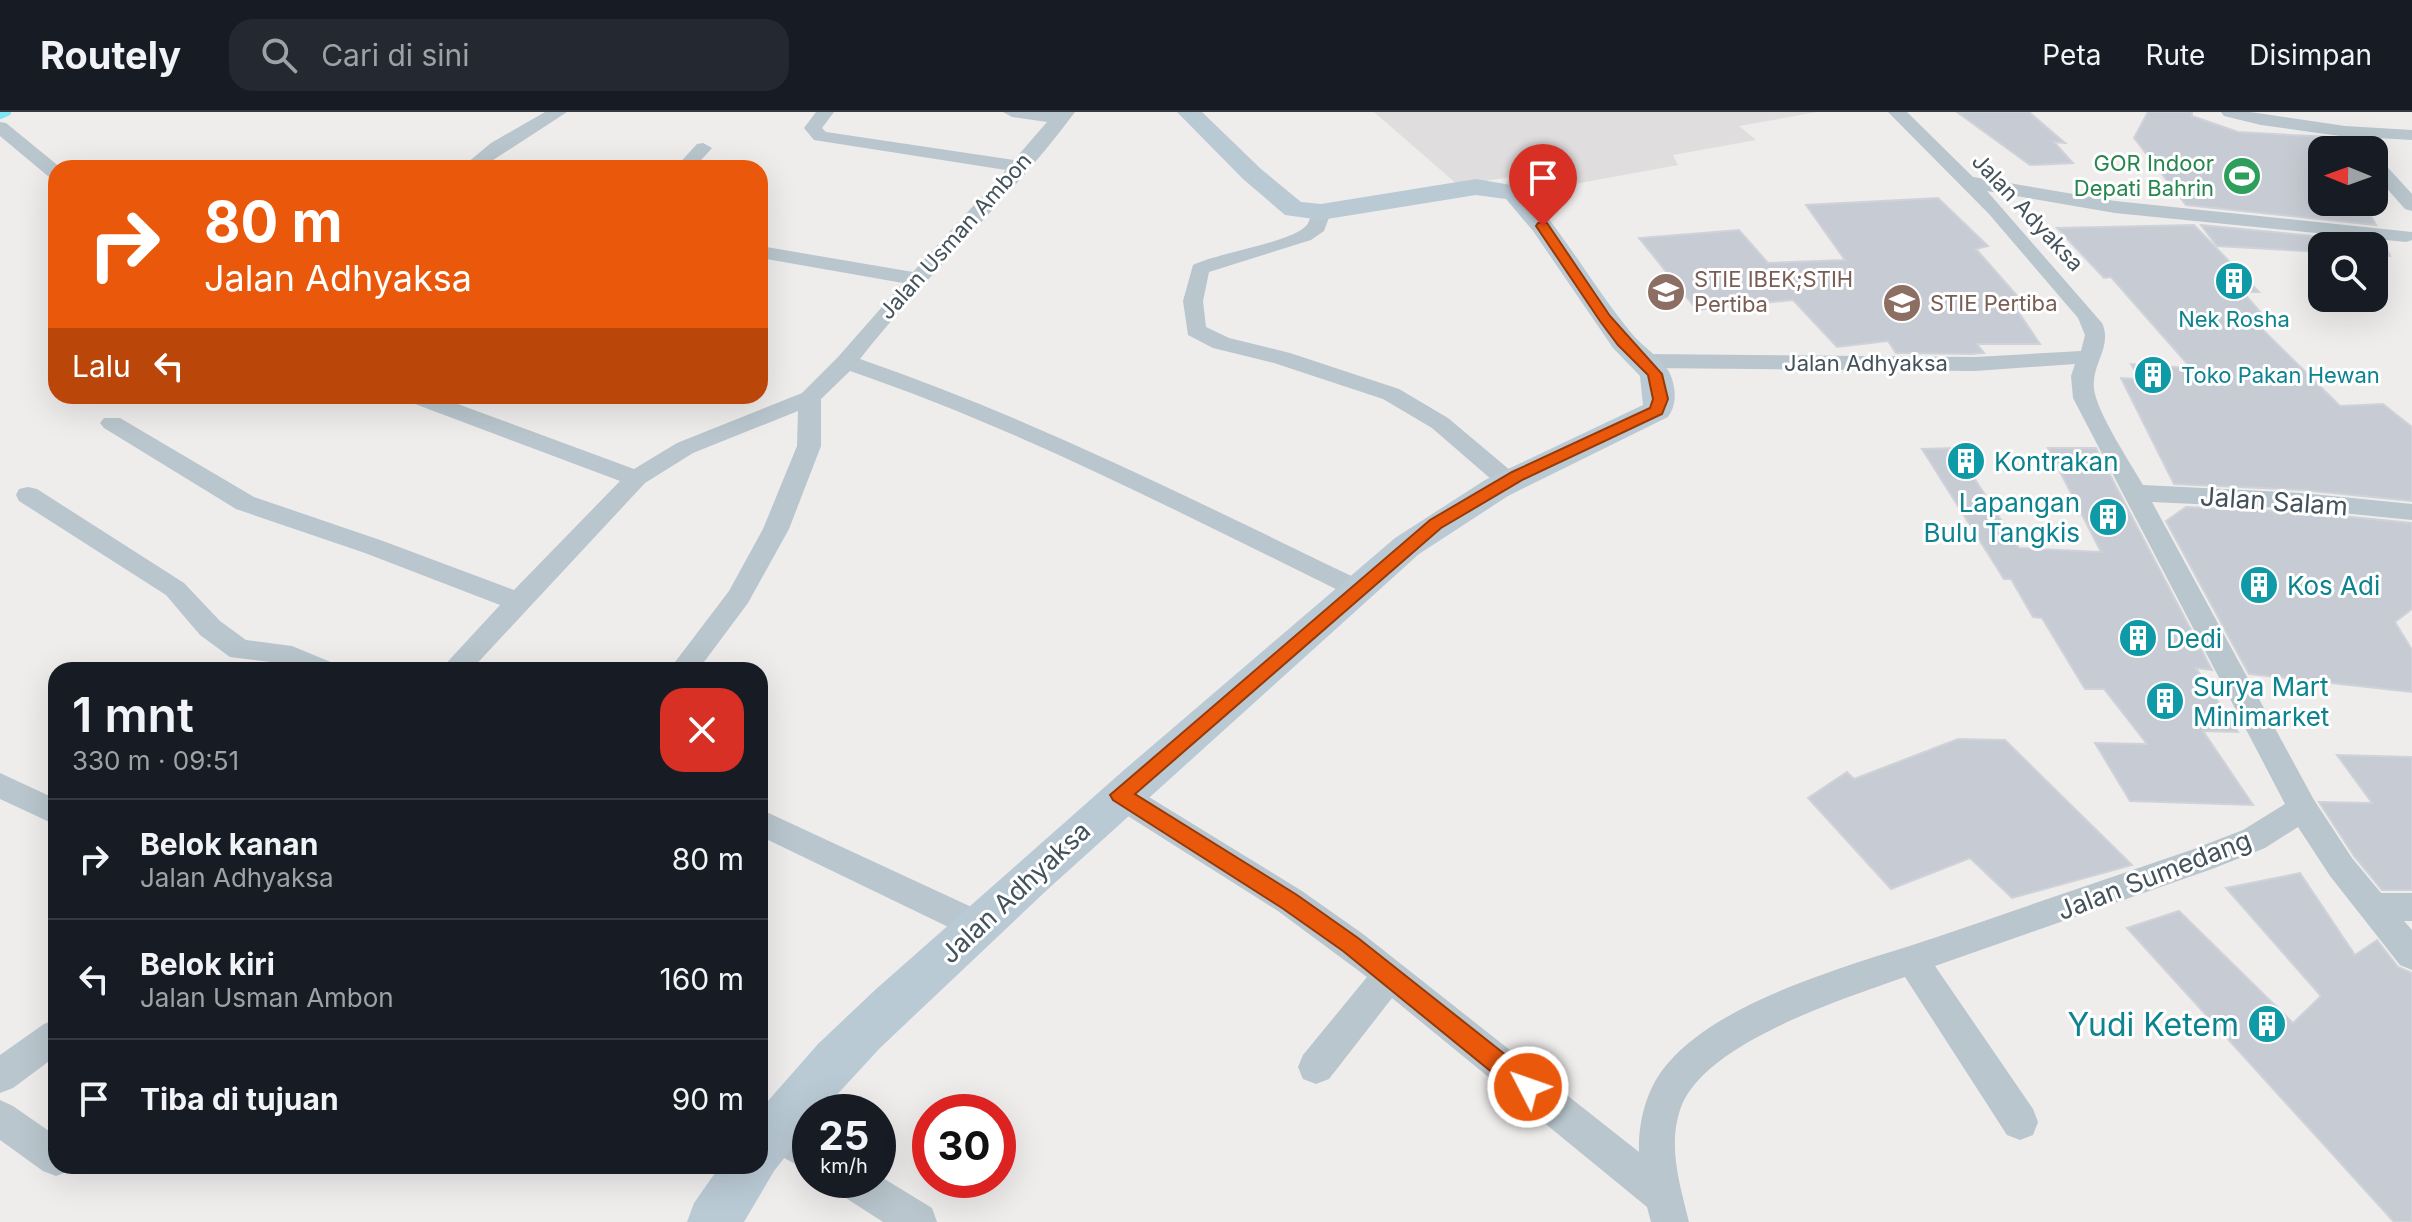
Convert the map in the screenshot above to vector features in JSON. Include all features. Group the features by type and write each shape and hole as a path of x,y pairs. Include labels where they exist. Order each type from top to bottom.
{"street":[{"path":"480,160 558,112"},
{"path":"825,112 813,128 820,136 1018,166"},
{"path":"1012,112 1063,116"},
{"path":"1189,112 1294,209 1321,212 1476,187 1514,192 1543,226 1623,342 1650,368"},
{"name":"Jalan Adyaksa","path":"1897,112 1969,182 2088,316 2096,333 2095,344 2086,357"},
{"path":"2230,112 2274,122 2345,131 2412,135"},
{"name":"Jalan Usman Ambon","path":"810,398 846,362 1063,116"},
{"path":"0,127 48,166"},
{"path":"2345,131 2350,136"},
{"path":"692,160 703,148"},
{"path":"2388,178 2412,205"},
{"path":"1969,182 2115,207 2410,237"},
{"path":"1321,212 1317,227 1299,239 1231,256 1200,269 1193,301 1196,330 1221,343 1282,358 1391,394 1440,423 1508,481"},
{"path":"768,253 918,279"},
{"path":"2086,357 2080,377 2084,398 2105,442 2136,493 2180,582 2303,809 2341,867 2412,955"},
{"name":"Jalan Adhyaksa","path":"768,1135 871,1024 1120,795 1435,524 1508,481 1657,410 1660,399 1650,368 1975,364 2086,357"},
{"path":"846,362 892,377 1042,437 1357,589"},
{"path":"462,662 636,478 685,448 810,398 809,446 803,467 765,553 739,596 689,662"},
{"path":"436,404 636,478"},
{"path":"458,412 468,404"},
{"path":"112,423 245,503 374,547 518,602"},
{"name":"Jalan Salam","path":"2136,493 2276,500 2412,512"},
{"path":"28,495 175,589 210,628 240,650 282,653 304,662"},
{"path":"0,785 48,809"},
{"path":"1120,795 1290,901 1390,975 1666,1208"},
{"name":"Jalan Sumedang","path":"1666,1208 1655,1139 1665,1100 1681,1071 1701,1051 1748,1024 1810,995 2201,860 2254,839 2303,809"},
{"path":"768,826 979,926"},
{"path":"2374,907 2412,907"},
{"path":"1912,960 2020,1122"},
{"path":"1316,1067 1390,975"},
{"path":"0,1076 48,1041"},
{"path":"0,1118 48,1153"},
{"path":"768,1145 792,1150"},
{"name":"Jalan Adhyaksa","path":"713,1222 742,1174"},
{"path":"880,1198 918,1222"}],"shaded area":[{"path":"1374,112 1817,112 1739,126 1756,140 1673,155 1678,165 1531,192 1502,189 1511,177 1458,185"}],"building":[{"path":"1957,112 2029,112 2065,143 2054,142 2073,163 2030,165"},
{"name":"GOR Indoor Depati Bahrin","path":"2148,112 2192,112 2192,116 2238,132 2311,136 2308,136 2308,216 2371,216 2376,225 2186,205 2134,138"},
{"path":"1938,198 1988,246 1976,249 2027,307 2017,310 2040,344 1977,344 1984,353 1971,354 1896,353 1888,341 1837,347 1793,300 1697,310 1639,238 1739,230 1768,263 1845,260 1806,205"},
{"path":"2194,225 2259,292 2243,292 2273,327 2260,327 2340,406 2383,404 2412,427 2412,501 2302,490 2174,484 2121,378 2140,379 2131,364 2191,368 2111,277 2104,278 2057,228"},
{"path":"2201,225 2308,236 2308,251 2217,246"},
{"path":"1955,448 2019,548 2101,552 2048,448 2096,448 2212,670 2196,668 2238,732 2203,731 2253,805 2130,801 2095,743 2147,744 2104,689 2085,689 2042,618 2033,617 2011,579 2004,579 1922,449"},
{"path":"2186,507 2302,512 2412,523 2412,609 2395,622 2412,650 2412,692 2249,674 2166,521"},
{"path":"1958,739 2005,740 2132,865 2012,898 1970,858 1891,889 1808,798 1847,772 1854,779"},
{"path":"2337,755 2412,757 2412,890 2382,890 2354,856 2319,802 2372,803"},
{"path":"2300,873 2355,955 2377,940 2398,967 2412,973 2412,1222 2394,1222 2127,928 2179,911 2293,1023 2321,996 2226,888"}],"waterway":[{"path":"0,115 7,112"}],"place":[{"name":"GOR Indoor Depati Bahrin","path":"2242,176"},
{"name":"Nek Rosha","path":"2234,281"},
{"name":"STIE IBEK;STIH Pertiba","path":"1666,292"},
{"name":"STIE Pertiba","path":"1902,303"},
{"name":"Toko Pakan Hewan","path":"2153,375"},
{"name":"Kontrakan","path":"1966,461"},
{"name":"Lapangan Bulu Tangkis","path":"2108,517"},
{"name":"Kos Adi","path":"2259,585"},
{"name":"Dedi","path":"2138,638"},
{"name":"Surya Mart Minimarket","path":"2165,701"},
{"name":"Yudi Ketem","path":"2267,1024"}],"route":[{"path":"1528,1087 1351,944 1290,901 1120,795 1435,524 1518,476 1657,410 1660,386 1655,374 1646,361 1623,342 1543,226"}]}
